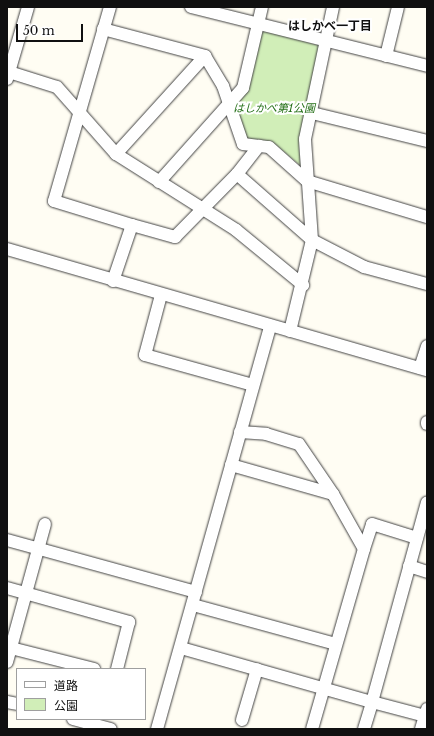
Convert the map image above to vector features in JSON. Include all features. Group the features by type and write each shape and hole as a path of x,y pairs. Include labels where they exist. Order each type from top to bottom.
{"street":[{"path":"28,7 8,72 57,87 116,154 236,230 303,286"},
{"path":"110,7 54,201 174,237 203,210 237,174 258,146"},
{"path":"191,7 427,66"},
{"path":"159,182 229,106 243,88 262,7"},
{"path":"290,331 303,286 312,240 305,139 312,113 333,7"},
{"path":"386,56 398,7"},
{"path":"103,29 205,56 224,86 229,106 243,144 269,146 307,181 427,217"},
{"path":"116,154 205,56"},
{"path":"312,113 427,141"},
{"path":"237,174 312,240 364,267 427,284"},
{"path":"113,281 132,225"},
{"path":"7,249 161,295 424,369 427,346"},
{"path":"161,295 145,355 253,385"},
{"path":"157,729 181,648 270,326"},
{"path":"240,432 266,434 300,444 333,494 364,549"},
{"path":"232,465 333,494"},
{"path":"364,729 427,502"},
{"path":"7,662 9,647 26,594 45,524"},
{"path":"312,729 372,524 417,538"},
{"path":"7,540 196,592"},
{"path":"409,566 427,572"},
{"path":"7,588 129,622 117,668"},
{"path":"193,605 336,644"},
{"path":"9,647 90,668"},
{"path":"181,648 372,702 426,712 421,729"},
{"path":"242,720 257,669"},
{"path":"78,720 106,725"}],"green space":[{"name":"はしかべ第1公園","path":"265,30 321,46 299,146 301,166 271,141 246,141 234,107 261,32"}],"district":[{"name":"はしかべ一丁目","path":"330,26"}]}
